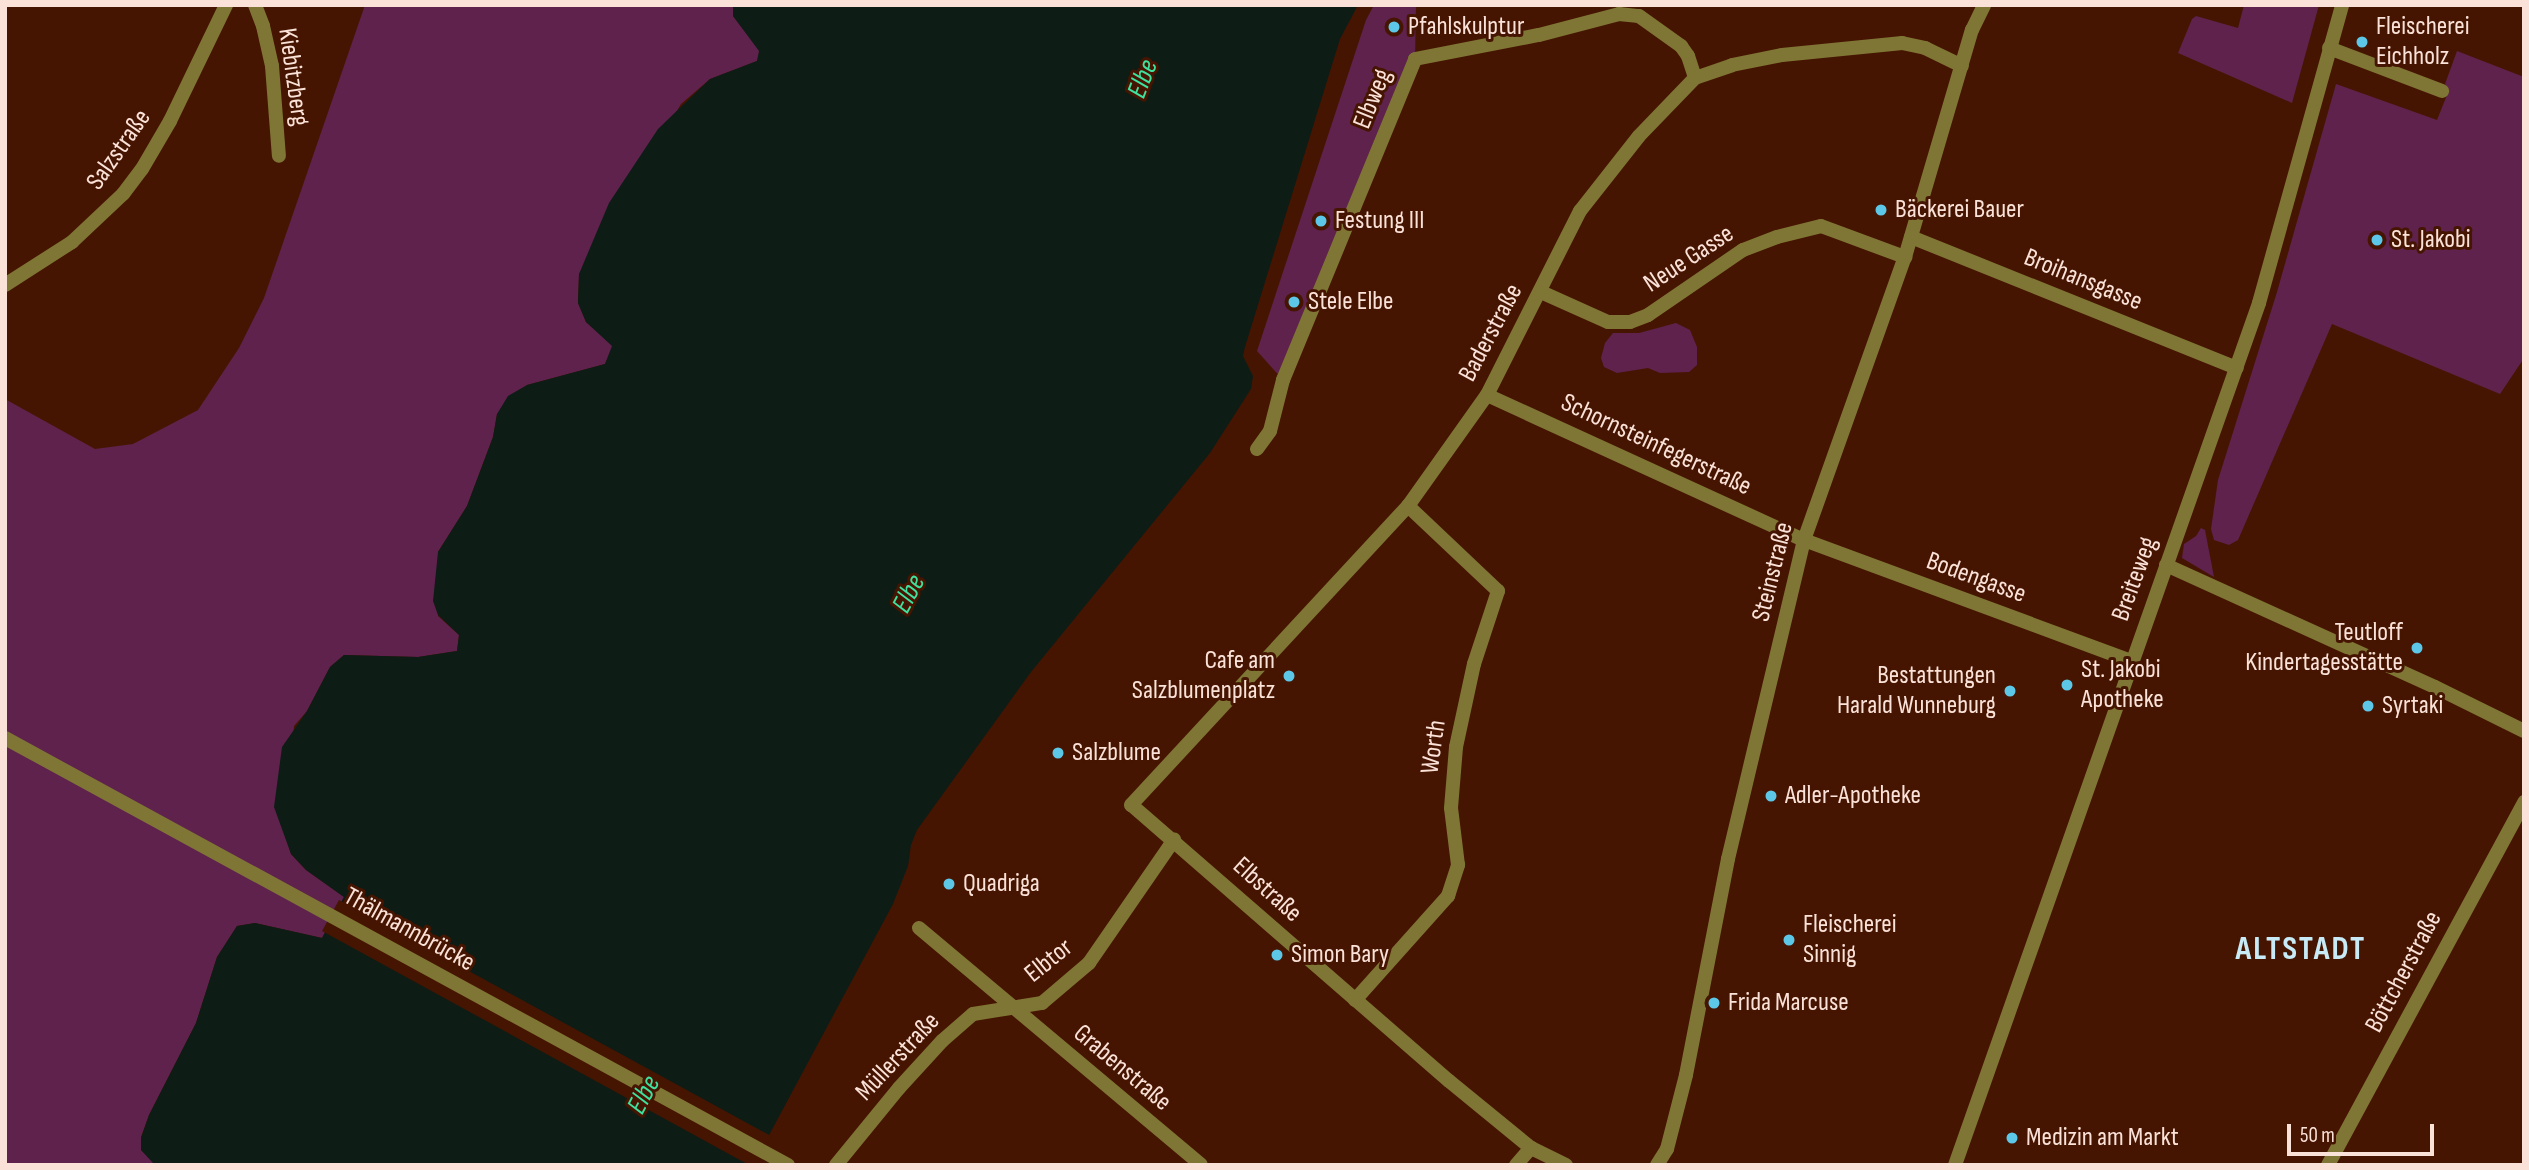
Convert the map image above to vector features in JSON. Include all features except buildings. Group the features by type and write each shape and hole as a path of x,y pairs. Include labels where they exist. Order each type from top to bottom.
{"street":[{"name":"Salzstraße","path":"5,285 72,242 123,194 170,121 226,5"},
{"name":"Kiebitzberg","path":"255,5 272,66 279,156"},
{"name":"Steinstraße","path":"1657,1165 1667,1149 1686,1075 1728,859 1804,540 1905,257 1962,66 1984,5"},
{"name":"Breiteweg","path":"1955,1165 2237,368 2274,250 2342,5"},
{"name":"Elbweg","path":"1257,449 1270,431 1283,380 1415,59 1539,35 1619,14 1639,16 1673,39 1688,55 1695,78"},
{"name":"Baderstraße","path":"1131,805 1408,506 1487,395 1580,211 1639,136 1695,78 1732,65 1782,55 1902,43 1925,48 1962,66"},
{"path":"2329,48 2442,90"},
{"name":"Neue Gasse","path":"1541,292 1608,322 1630,322 1648,315 1743,250 1777,237 1821,226 1905,257"},
{"name":"Broihansgasse","path":"1911,237 2237,368"},
{"name":"Schornsteinfegerstraße","path":"1487,395 1804,540"},
{"name":"Worth","path":"1355,1000 1448,896 1458,865 1451,808 1456,747 1474,664 1498,591 1408,506"},
{"name":"Bodengasse","path":"1804,540 2131,662"},
{"path":"2166,565 2435,687 2524,731"},
{"name":"Thälmannbrücke","path":"5,738 788,1165"},
{"name":"Böttcherstraße","path":"2328,1165 2524,802"},
{"name":"Elbstraße","path":"1131,805 1355,1000 1531,1147 1566,1165"},
{"name":"Elbtor","path":"919,928 1012,1007 1042,1003 1089,963 1174,840"},
{"name":"Müllerstraße","path":"836,1165 942,1041 973,1014 1012,1007"},
{"name":"Grabenstraße","path":"1012,1007 1201,1165"},
{"path":"1516,1165 1531,1147"}],"shaded area":[{"path":"365,5 733,5 733,16 760,51 757,61 710,79 681,104 579,274 578,303 586,322 613,346 605,364 527,385 497,414 493,437 467,506 438,552 438,616 459,635 457,651 418,657 344,655 330,667 307,711 294,726 285,834 291,854 306,870 344,897 322,938 255,923 237,926 217,957 196,1023 149,1115 141,1137 141,1150 157,1165 5,1165 5,399 95,449 133,444 198,410 239,348 264,298"},
{"path":"1374,5 1416,5 1415,59 1283,380 1257,351 1366,20"},
{"path":"2244,5 2319,5 2292,103 2178,53 2192,19 2196,16 2238,28"},
{"path":"2457,51 2524,77 2524,358 2500,394 2332,324 2238,540 2229,545 2214,540 2211,529 2218,480 2277,292 2336,84 2437,120 2449,90 2445,84"},
{"path":"1676,323 1690,330 1697,347 1697,365 1689,372 1660,373 1648,368 1617,373 1604,367 1601,358 1605,343 1613,333 1639,333"},
{"path":"2201,528 2205,530 2214,577 2182,558 2184,544 2196,536"}],"water":[{"name":"Elbe","path":"733,5 1358,5 1340,39 1245,347 1243,356 1253,376 1251,389 1210,453 1031,672 917,830 911,845 908,866 893,904 753,1165 153,1163 141,1150 141,1138 149,1115 196,1023 217,957 237,926 255,923 322,938 344,897 306,870 291,854 274,807 282,747 307,711 330,667 344,655 418,657 457,651 459,635 438,615 433,601 438,552 467,506 493,437 497,414 508,396 527,385 605,364 612,346 586,322 578,303 579,274 609,203 658,129 710,79 757,61 759,51 733,16"}],"pier":[{"path":"339,900 771,1136 757,1165 749,1165 322,931"}],"place":[{"name":"Pfahlskulptur","path":"1394,27"},
{"name":"Fleischerei Eichholz","path":"2362,42"},
{"name":"Bäckerei Bauer","path":"1881,210"},
{"name":"Festung III","path":"1321,221"},
{"name":"St. Jakobi","path":"2377,240"},
{"name":"Stele Elbe","path":"1294,302"},
{"name":"Teutloff Kindertagesstätte","path":"2417,648"},
{"name":"Cafe am Salzblumenplatz","path":"1289,676"},
{"name":"St. Jakobi Apotheke","path":"2067,685"},
{"name":"Bestattungen Harald Wunneburg","path":"2010,691"},
{"name":"Syrtaki","path":"2368,706"},
{"name":"Salzblume","path":"1058,753"},
{"name":"Adler-Apotheke","path":"1771,796"},
{"name":"Quadriga","path":"949,884"},
{"name":"Fleischerei Sinnig","path":"1789,940"},
{"name":"Simon Bary","path":"1277,955"},
{"name":"Frida Marcuse","path":"1714,1003"},
{"name":"Medizin am Markt","path":"2012,1138"}],"district":[{"name":"ALTSTADT","path":"2301,950"}]}
